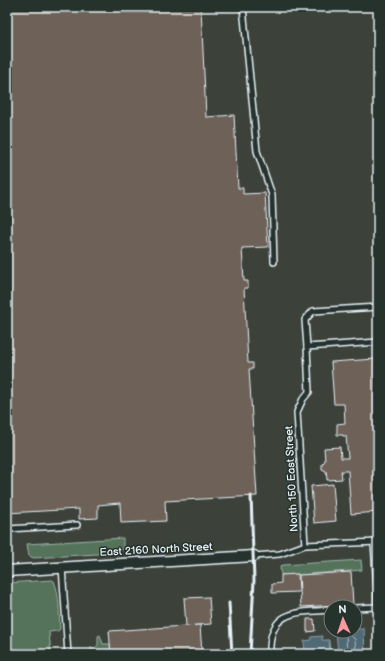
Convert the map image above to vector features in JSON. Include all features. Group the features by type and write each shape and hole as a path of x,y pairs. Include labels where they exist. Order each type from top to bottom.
{"street":[{"name":"East 2160 North Street","path":"7,571 254,556"}],"lane":[{"path":"243,7 257,151 272,195 274,262"},
{"path":"378,307 313,311 305,320 307,346 378,342"},
{"name":"North 150 East Street","path":"305,545 297,412 303,399 310,392 307,346"},
{"path":"7,529 77,525"},
{"path":"363,608 378,607 376,542"},
{"name":"East 2160 North Street","path":"254,556 280,554 305,545 376,542"},
{"path":"62,567 68,654"},
{"path":"270,654 269,643 272,630 278,622 285,617 300,612 323,611"}],"green space":[{"path":"123,538 123,549 112,553 34,558 29,556 27,544"},
{"path":"361,560 362,570 281,575 280,567 282,565"},
{"path":"54,581 59,605 60,629 58,631 49,632 51,654 7,654 7,583"},
{"path":"100,635 103,644 110,644 111,654 91,654 91,647 95,648 98,645 98,636"}],"water":[{"path":"364,629 365,654 338,654 337,639 363,639"},
{"path":"322,636 322,640 329,640 330,654 305,654 304,641 311,640 311,637"}],"building":[{"path":"7,7 201,7 206,117 234,115 238,188 243,188 243,194 265,193 268,247 242,248 244,281 248,281 248,288 244,288 248,363 253,363 253,369 249,369 257,496 165,501 166,521 121,523 120,503 98,505 98,518 79,519 79,509 7,513"},
{"path":"375,359 378,432 378,512 351,514 348,471 341,471 342,479 327,480 326,471 322,469 322,464 325,461 324,448 340,447 341,458 348,458 346,436 337,435 337,424 345,423 344,404 334,404 331,362"},
{"path":"333,484 336,521 314,523 311,486"},
{"path":"351,572 353,599 323,599 323,606 301,607 299,575"},
{"path":"298,574 299,592 272,593 272,584 281,583 281,575"},
{"path":"209,597 211,624 186,626 184,598"},
{"path":"307,619 314,619 315,631 307,632"},
{"path":"200,625 202,654 111,654 109,631"}],"railway":[{"path":"250,654 254,580 251,496"},
{"path":"229,603 232,654"}]}
